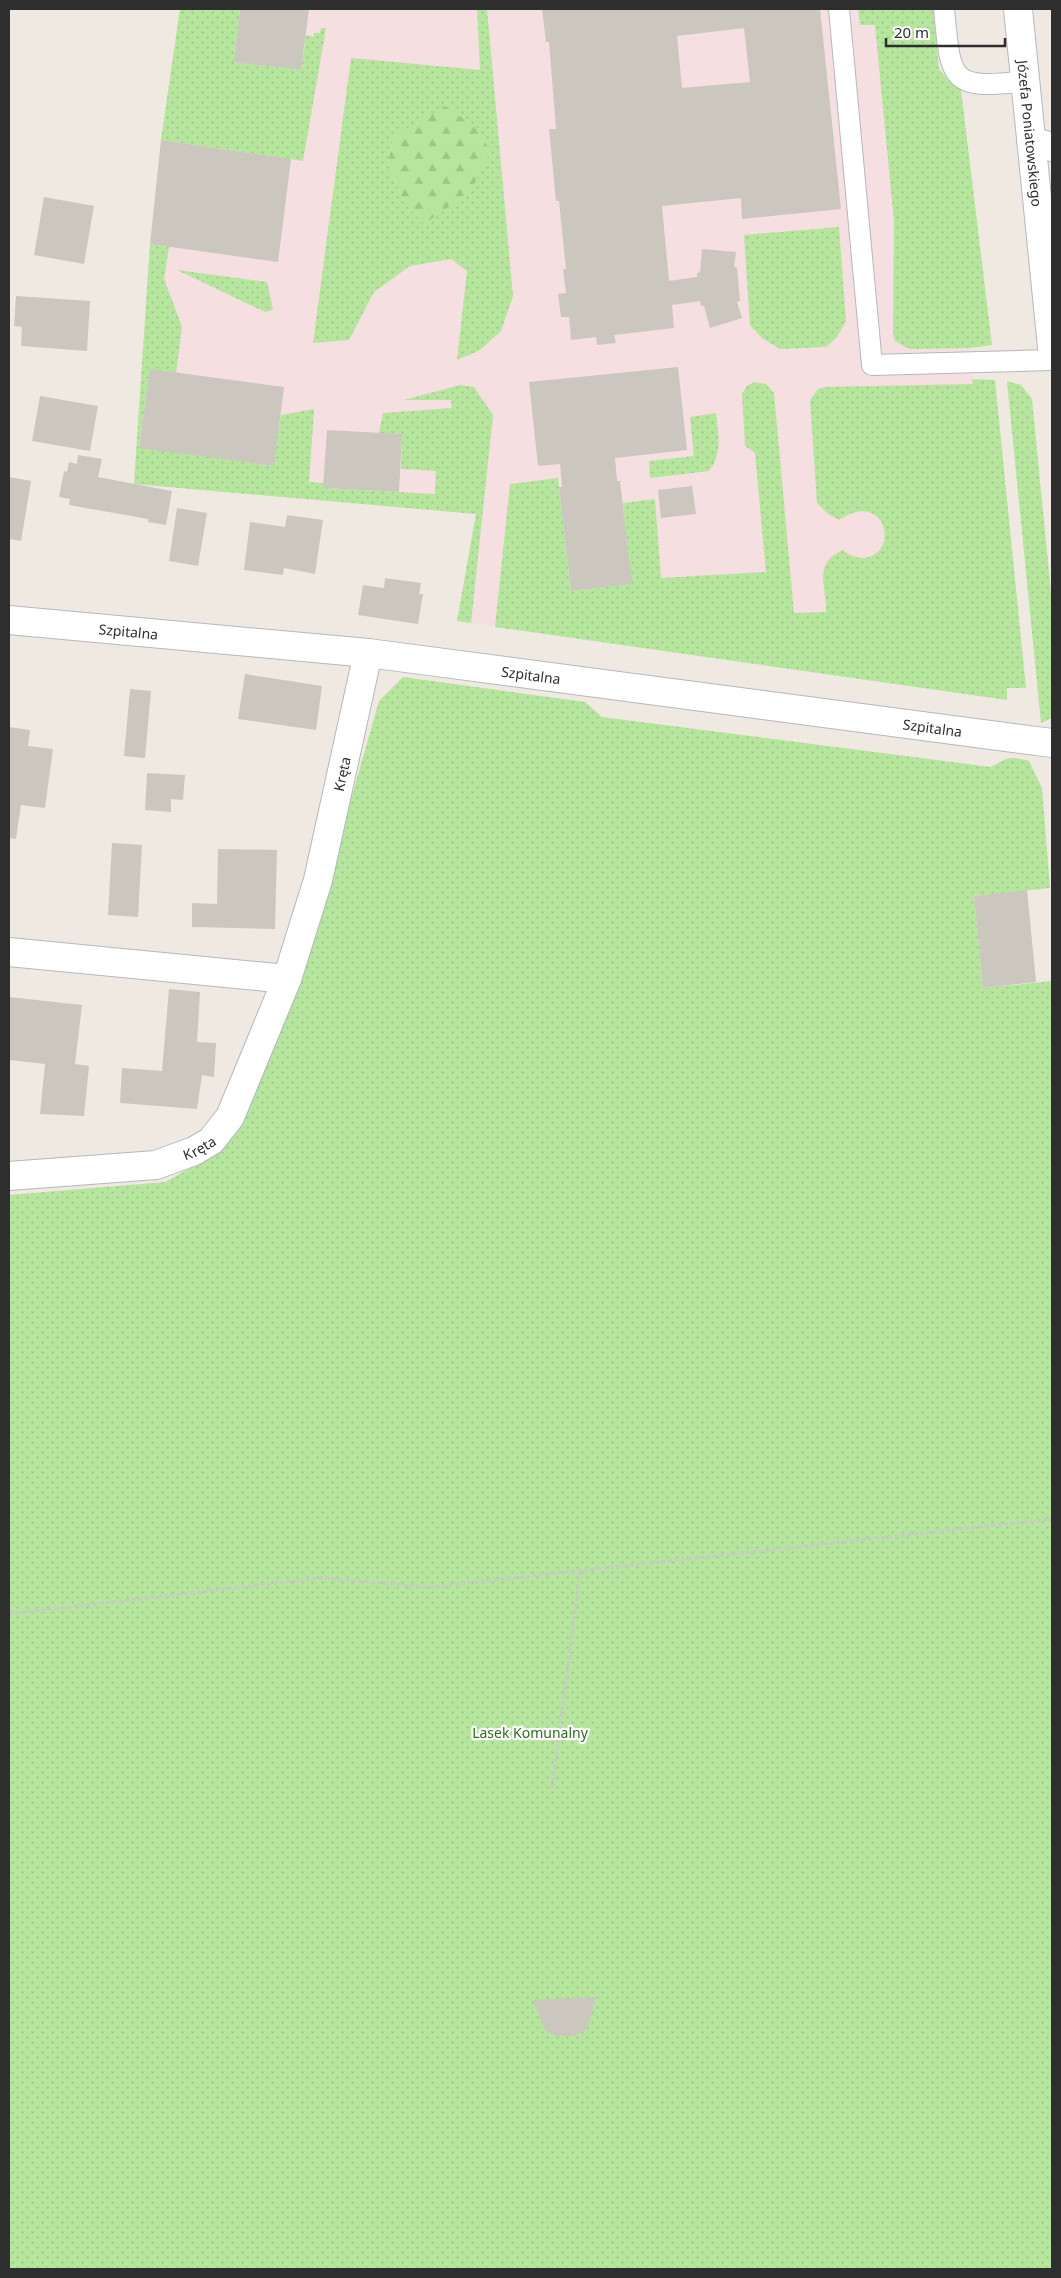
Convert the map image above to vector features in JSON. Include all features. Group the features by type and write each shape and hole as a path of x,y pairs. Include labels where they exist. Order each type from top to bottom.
{"street":[{"name":"Józefa Poniatowskiego","path":"1018,9 1025,81 1042,144 1052,347"},
{"name":"Szpitalna","path":"9,620 368,653 1052,743"},
{"name":"Kręta","path":"9,1176 156,1165 194,1151 211,1141 230,1117 287,979 318,880 368,653"},
{"path":"9,952 287,979"}],"lane":[{"path":"839,9 872,365 1052,360"},
{"path":"944,9 949,60 954,72 962,80 997,85 1025,81"}],"path":[{"path":"9,1614 321,1578 430,1588 1052,1519"},
{"path":"552,1788 580,1571"}],"shaded area":[{"path":"180,9 933,9 1007,700 457,621 476,514 134,483 150,244 161,140"}],"green space":[{"path":"180,9 240,9 234,62 301,70 306,35 314,37 314,33 320,33 321,28 326,28 303,161 161,140"},
{"path":"477,9 487,9 513,296 501,331 480,350 457,360 467,271 451,259 410,266 374,292 349,340 313,343 351,58 480,70","holes":["393,137 471,190 449,205 405,204 388,164"]},
{"path":"858,9 933,9 939,69 949,81 961,90 992,345 970,348 912,349 895,341 893,333 894,221 875,25 860,25"},
{"path":"444,106 473,125 491,151 471,190 424,224 405,204 388,164 393,137"},
{"path":"839,227 846,321 837,337 826,347 780,349 762,338 750,325 744,235"},
{"path":"150,244 169,247 164,279 182,327 176,373 150,370 139,447 273,466 281,415 314,409 309,482 323,483 324,488 435,494 436,471 401,469 402,434 379,433 383,413 452,408 451,400 404,400 460,385 474,387 493,415 471,623 457,621 476,514 134,484"},
{"path":"177,270 267,282 273,310 265,312"},
{"path":"972,379 995,380 1026,688 1007,688 1007,700 495,627 510,484 558,478 571,591 631,584 623,503 655,499 661,578 766,572 755,453 745,446 742,394 747,386 754,382 766,384 774,393 794,613 826,612 823,577 827,562 833,555 843,550 858,558 875,554 882,546 885,536 883,526 877,517 868,512 855,512 839,520 828,514 817,503 810,400 818,389 825,387 973,384"},
{"path":"1007,381 1021,385 1032,399 1052,603 1052,718 1041,723"},
{"path":"716,413 718,450 709,471 650,478 649,461 694,456 690,417"},
{"name":"Lasek Komunalny","path":"403,677 585,702 602,717 991,767 1006,759 1017,758 1029,761 1042,788 1050,888 974,896 983,988 1052,981 1052,2269 9,2269 9,1195 165,1182 221,1151 255,1091 303,968 379,701"}],"building":[{"path":"240,9 309,9 301,70 234,62"},
{"path":"542,9 820,9 841,209 742,219 741,198 662,206 669,281 697,277 697,273 700,272 702,249 736,252 734,267 737,268 740,301 737,302 742,318 710,328 704,306 701,306 700,301 672,305 674,328 614,335 616,343 597,345 596,337 571,340 569,317 561,317 558,294 566,293 563,269 566,269 559,201 556,201 549,129 556,129 549,42 546,42","holes":["744,28 750,82 682,88 677,36"]},
{"path":"161,140 291,159 278,262 150,244"},
{"path":"44,197 94,206 84,264 34,255"},
{"path":"16,296 90,301 87,351 21,346 22,327 14,326"},
{"path":"678,367 687,450 615,458 617,481 620,481 632,584 571,591 559,487 562,487 560,464 538,466 529,382"},
{"path":"150,369 284,387 274,466 139,448"},
{"path":"40,396 98,406 90,451 32,441"},
{"path":"327,430 402,434 399,492 323,488"},
{"path":"78,455 102,459 98,477 172,491 166,525 148,522 148,519 69,505 70,499 59,497 64,471 67,472 69,462 77,464"},
{"path":"9,477 31,481 21,541 9,539"},
{"path":"692,486 696,514 661,518 658,490"},
{"path":"177,508 207,513 198,566 169,561"},
{"path":"287,515 323,520 315,574 284,568 283,575 244,570 250,522 285,527"},
{"path":"385,578 421,583 419,594 423,594 418,624 358,615 363,585 384,588"},
{"path":"245,674 322,686 316,730 238,719"},
{"path":"130,689 151,691 145,758 124,756"},
{"path":"9,727 30,730 28,746 53,749 45,808 21,805 16,839 9,838"},
{"path":"147,773 185,775 183,800 171,799 171,812 145,810"},
{"path":"112,843 142,845 138,917 108,915"},
{"path":"218,849 277,850 275,929 192,927 192,903 217,904"},
{"path":"1027,890 1036,982 983,988 974,896"},
{"path":"169,989 200,992 197,1042 216,1043 214,1077 202,1075 197,1109 120,1103 122,1068 162,1071"},
{"path":"9,997 82,1005 75,1064 89,1066 84,1116 40,1114 45,1064 9,1060"},
{"path":"596,1997 587,2029 574,2036 556,2036 545,2030 533,2000"}]}
